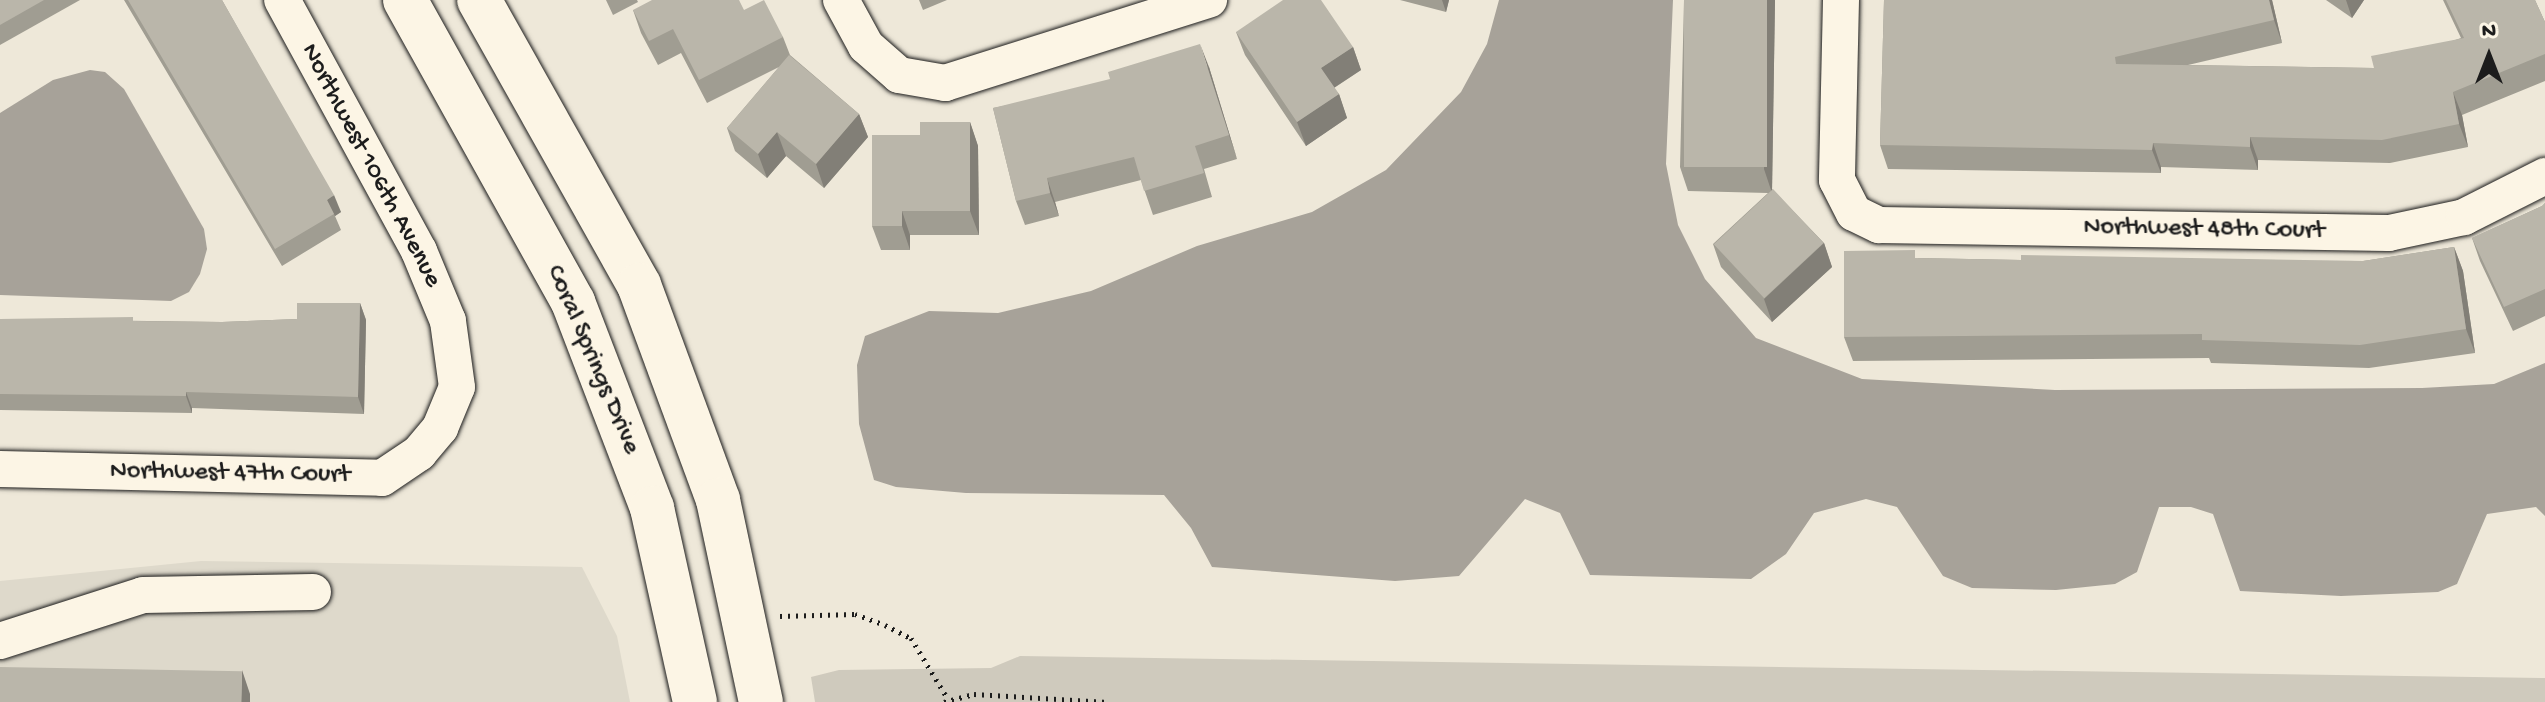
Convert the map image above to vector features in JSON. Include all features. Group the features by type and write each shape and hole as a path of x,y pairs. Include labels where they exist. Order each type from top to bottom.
{"main road":[{"name":"Coral Springs Drive","path":"405,0 573,302 652,508 695,702"},
{"path":"479,0 639,285 718,500 761,702"},
{"path":"671,596 740,603"}],"street":[{"name":"Northwest 106th Avenue","path":"282,0 419,251 448,321 457,387 440,428"},
{"path":"841,0 866,46 899,75 945,83 1209,0"},
{"name":"Northwest 48th Court","path":"1841,0 1837,180 1854,213 1879,225 2389,233 2464,217 2545,176"},
{"name":"Northwest 47th Court","path":"0,469 382,478 419,453 440,428"},
{"path":"0,641 143,595 313,592"}],"path":[{"path":"740,603 796,613 855,614 885,625 911,638 946,700 974,694 1108,702"}],"shaded area":[{"path":"1499,0 1673,0 1666,164 1678,225 1705,279 1756,338 1862,379 2055,390 2422,388 2494,384 2545,363 2545,516 2536,507 2487,514 2457,584 2438,592 2341,596 2240,591 2213,514 2191,507 2159,507 2137,572 2115,584 2056,590 1972,588 1943,576 1897,507 1866,499 1814,513 1786,554 1751,579 1590,575 1560,513 1525,499 1459,576 1395,581 1212,567 1191,528 1164,495 966,493 896,487 874,480 859,424 857,365 865,336 929,311 998,313 1091,291 1197,246 1312,212 1386,170 1461,92 1487,44"},
{"path":"90,70 105,72 124,89 204,229 207,249 200,274 189,292 171,301 0,295 0,113 53,80"},
{"path":"201,561 582,567 617,636 630,702 0,702 0,581"},
{"path":"1020,656 2545,678 2545,702 815,702 811,677 839,670 991,668"}],"building":[{"path":"0,0 44,0 0,25"},
{"path":"128,0 222,0 334,195 327,200 334,214 275,249"},
{"path":"652,0 739,0 744,10 764,0 783,37 699,80 673,29 649,41 633,10"},
{"path":"1283,0 1321,0 1353,47 1321,68 1339,94 1297,122 1236,32"},
{"path":"1684,0 1767,0 1767,167 1684,167"},
{"path":"1884,0 2269,0 2274,20 2115,57 2116,64 2374,68 2371,56 2464,38 2446,0 2535,0 2545,22 2545,54 2453,92 2459,124 2382,140 2250,137 2250,147 2153,143 2152,150 1880,145"},
{"path":"1200,44 1229,135 1195,146 1204,173 1144,191 1134,157 1047,178 1050,193 1016,201 993,108 1110,79 1108,72"},
{"path":"789,55 859,114 816,164 777,132 758,154 727,128"},
{"path":"920,122 970,122 970,211 902,211 902,226 872,226 872,135 920,135"},
{"path":"1773,189 1823,243 1764,298 1714,244"},
{"path":"2545,203 2545,289 2504,307 2472,238"},
{"path":"2454,247 2466,329 2360,345 2202,340 2202,334 1844,337 1844,251 1915,250 1915,258 2021,260 2021,255 2363,261"},
{"path":"297,303 360,303 358,397 186,392 186,396 0,394 0,319 133,317 133,321 222,322 297,319"},
{"path":"0,667 242,671 241,702 0,702"}]}
